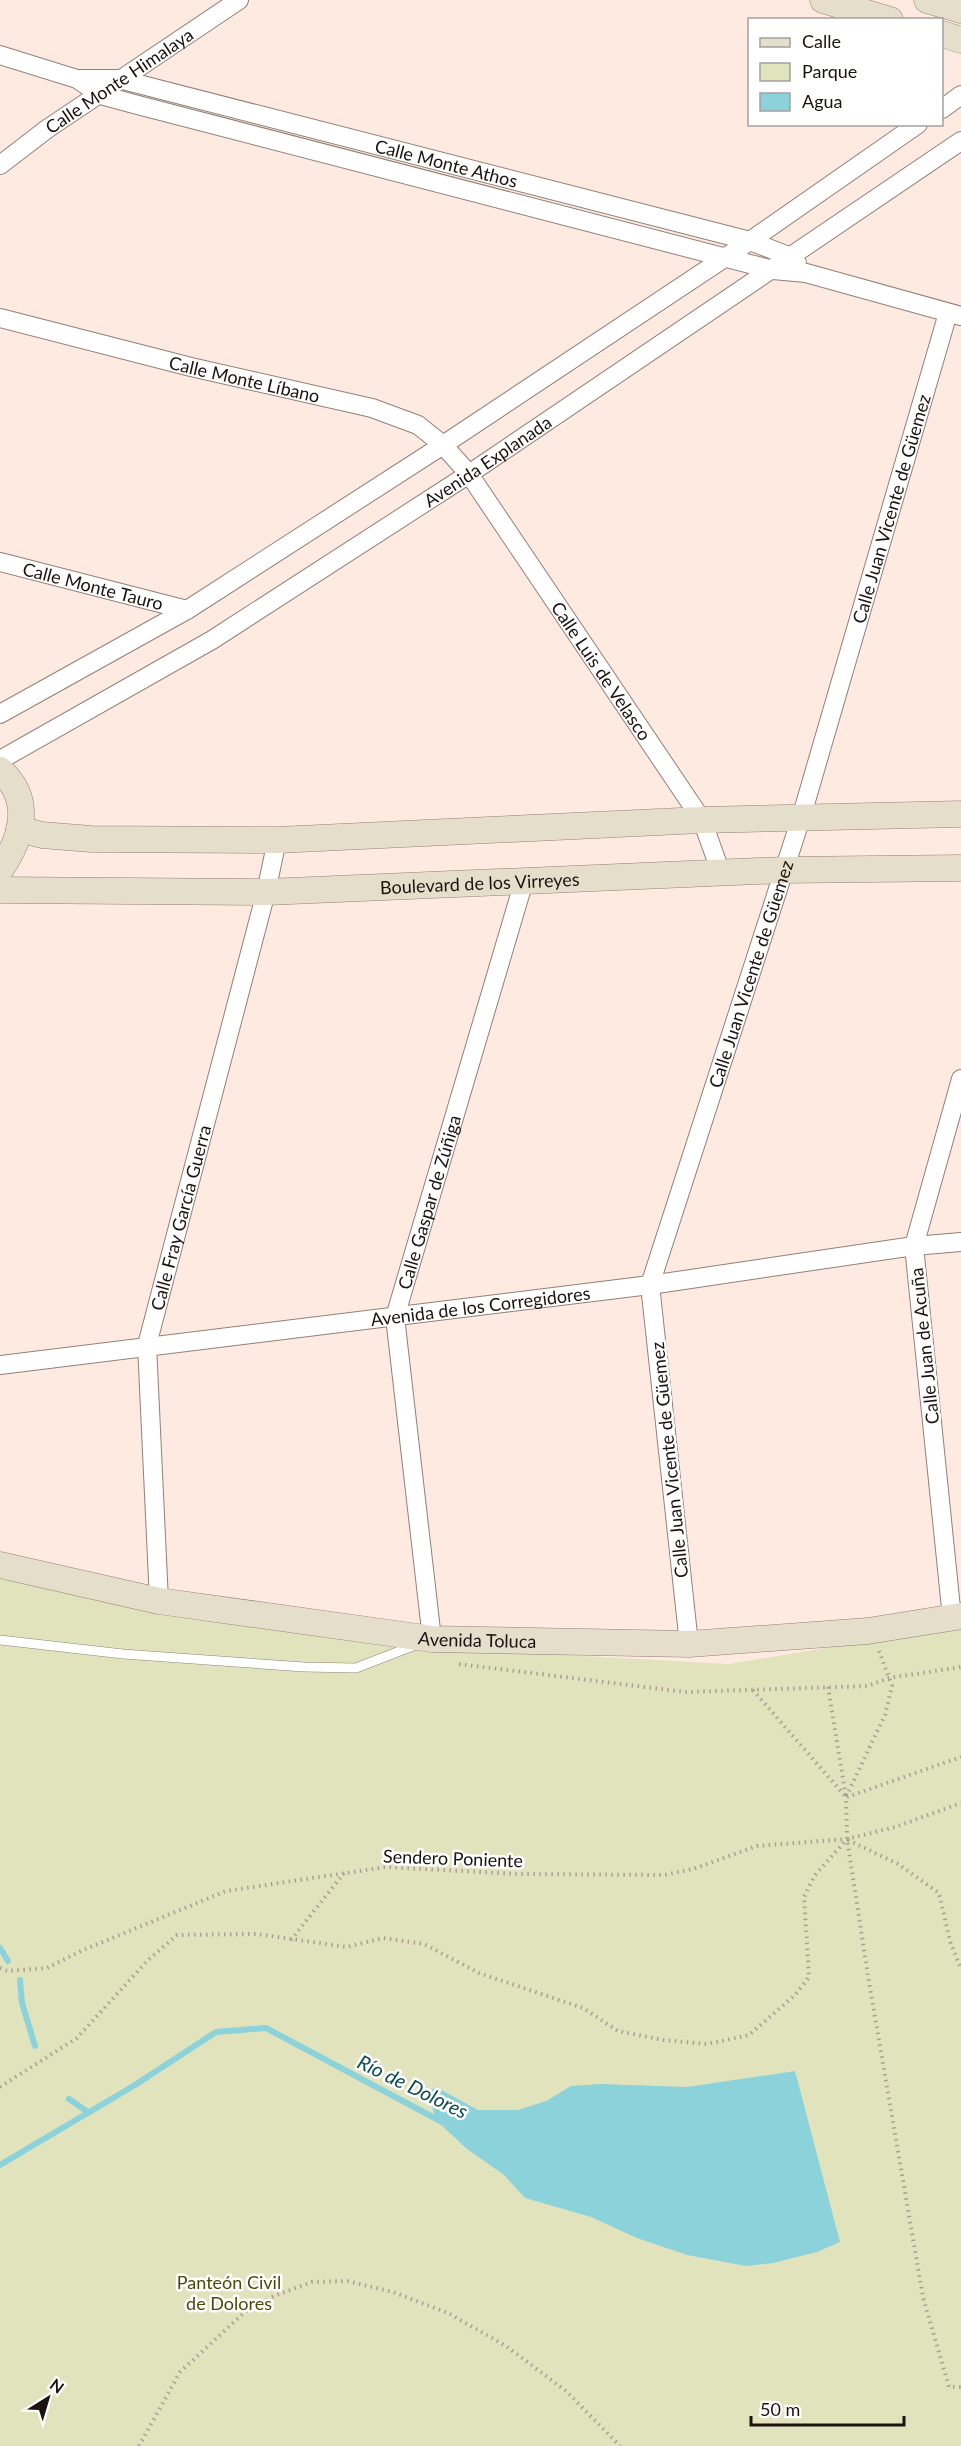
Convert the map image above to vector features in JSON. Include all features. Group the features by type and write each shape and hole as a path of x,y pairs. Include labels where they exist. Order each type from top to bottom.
{"street":[{"name":"Calle Monte Himalaya","path":"0,165 47,129 101,95 119,79 239,0"},
{"path":"823,0 883,18"},
{"path":"927,0 961,10"},
{"path":"943,34 961,40"},
{"name":"Calle Monte Athos","path":"0,55 77,79 101,95 772,270 806,273 954,314"},
{"name":"Calle Monte Athos","path":"77,79 119,79 750,241 791,257 806,273"},
{"path":"943,107 961,95"},
{"name":"Avenida Explanada","path":"0,714 188,610 443,445 724,256 750,241 915,126"},
{"name":"Avenida Explanada","path":"0,760 212,640 469,474 961,141"},
{"name":"Calle Juan Vicente de Güemez","path":"689,1644 650,1285 801,818 954,314"},
{"name":"Calle Monte Líbano","path":"0,318 191,367 372,408 418,425 443,445 469,474"},
{"name":"Calle Luis de Velasco","path":"469,474 702,820 721,873"},
{"name":"Calle Monte Tauro","path":"0,562 188,610"},
{"path":"0,770 12,780 22,805 20,829 8,858 0,870"},
{"path":"20,829 42,835 91,839 277,840 702,820 961,814"},
{"name":"Calle Fray García Guerra","path":"159,1601 147,1345 266,892 277,840"},
{"name":"Boulevard de los Virreyes","path":"0,890 266,892 783,870 961,868"},
{"name":"Calle Gaspar de Zúñiga","path":"432,1639 395,1317 524,881"},
{"name":"Calle Juan de Acuña","path":"957,1617 914,1246 961,1079"},
{"name":"Avenida de los Corregidores","path":"0,1365 147,1345 650,1285 914,1246 961,1242"},
{"name":"Avenida Toluca","path":"0,1565 159,1601 432,1639 689,1644 868,1631 957,1617"}],"lane":[{"path":"0,1640 135,1655 304,1667 356,1668 432,1639"}],"path":[{"path":"846,1797 885,1715 892,1686 875,1640 868,1631"},
{"path":"448,1663 685,1692 868,1686 889,1678 961,1666"},
{"path":"828,1687 846,1797 847,1839 869,1982 923,2297 949,2387 961,2386"},
{"path":"753,1690 846,1797"},
{"path":"846,1797 961,1757"},
{"name":"Sendero Poniente","path":"0,1968 8,1971 47,1968 81,1951 226,1891 386,1867 518,1874 664,1875 693,1869 757,1846 847,1839 895,1827 961,1803"},
{"path":"0,2087 77,2038 147,1961 177,1935 257,1934 348,1947 383,1938 424,1944 479,1973 583,2008 618,2031 663,2040 707,2044 749,2035 795,1995 809,1977 804,1897 815,1875 847,1839"},
{"path":"847,1839 898,1864 939,1893 950,1941 961,1969"},
{"path":"291,1940 345,1873"},
{"path":"139,2446 180,2372 246,2311 274,2296 312,2282 347,2281 393,2292 448,2313 506,2346 566,2391 620,2446"}],"green space":[{"name":"Panteón Civil de Dolores","path":"0,1574 435,1648 729,1664 875,1640 961,1622 961,2446 0,2446"}],"water":[{"path":"795,2071 840,2242 817,2252 773,2263 746,2266 687,2255 637,2238 591,2217 525,2198 504,2175 467,2149 436,2120 428,2092 436,2087 478,2110 518,2110 546,2101 571,2086 601,2084 687,2087"}],"waterway":[{"path":"0,1948 8,1961"},
{"path":"20,1980 22,2003 35,2046"},
{"name":"Río de Dolores","path":"0,2165 135,2085 216,2032 266,2028 444,2123"},
{"path":"69,2099 88,2112"}]}
